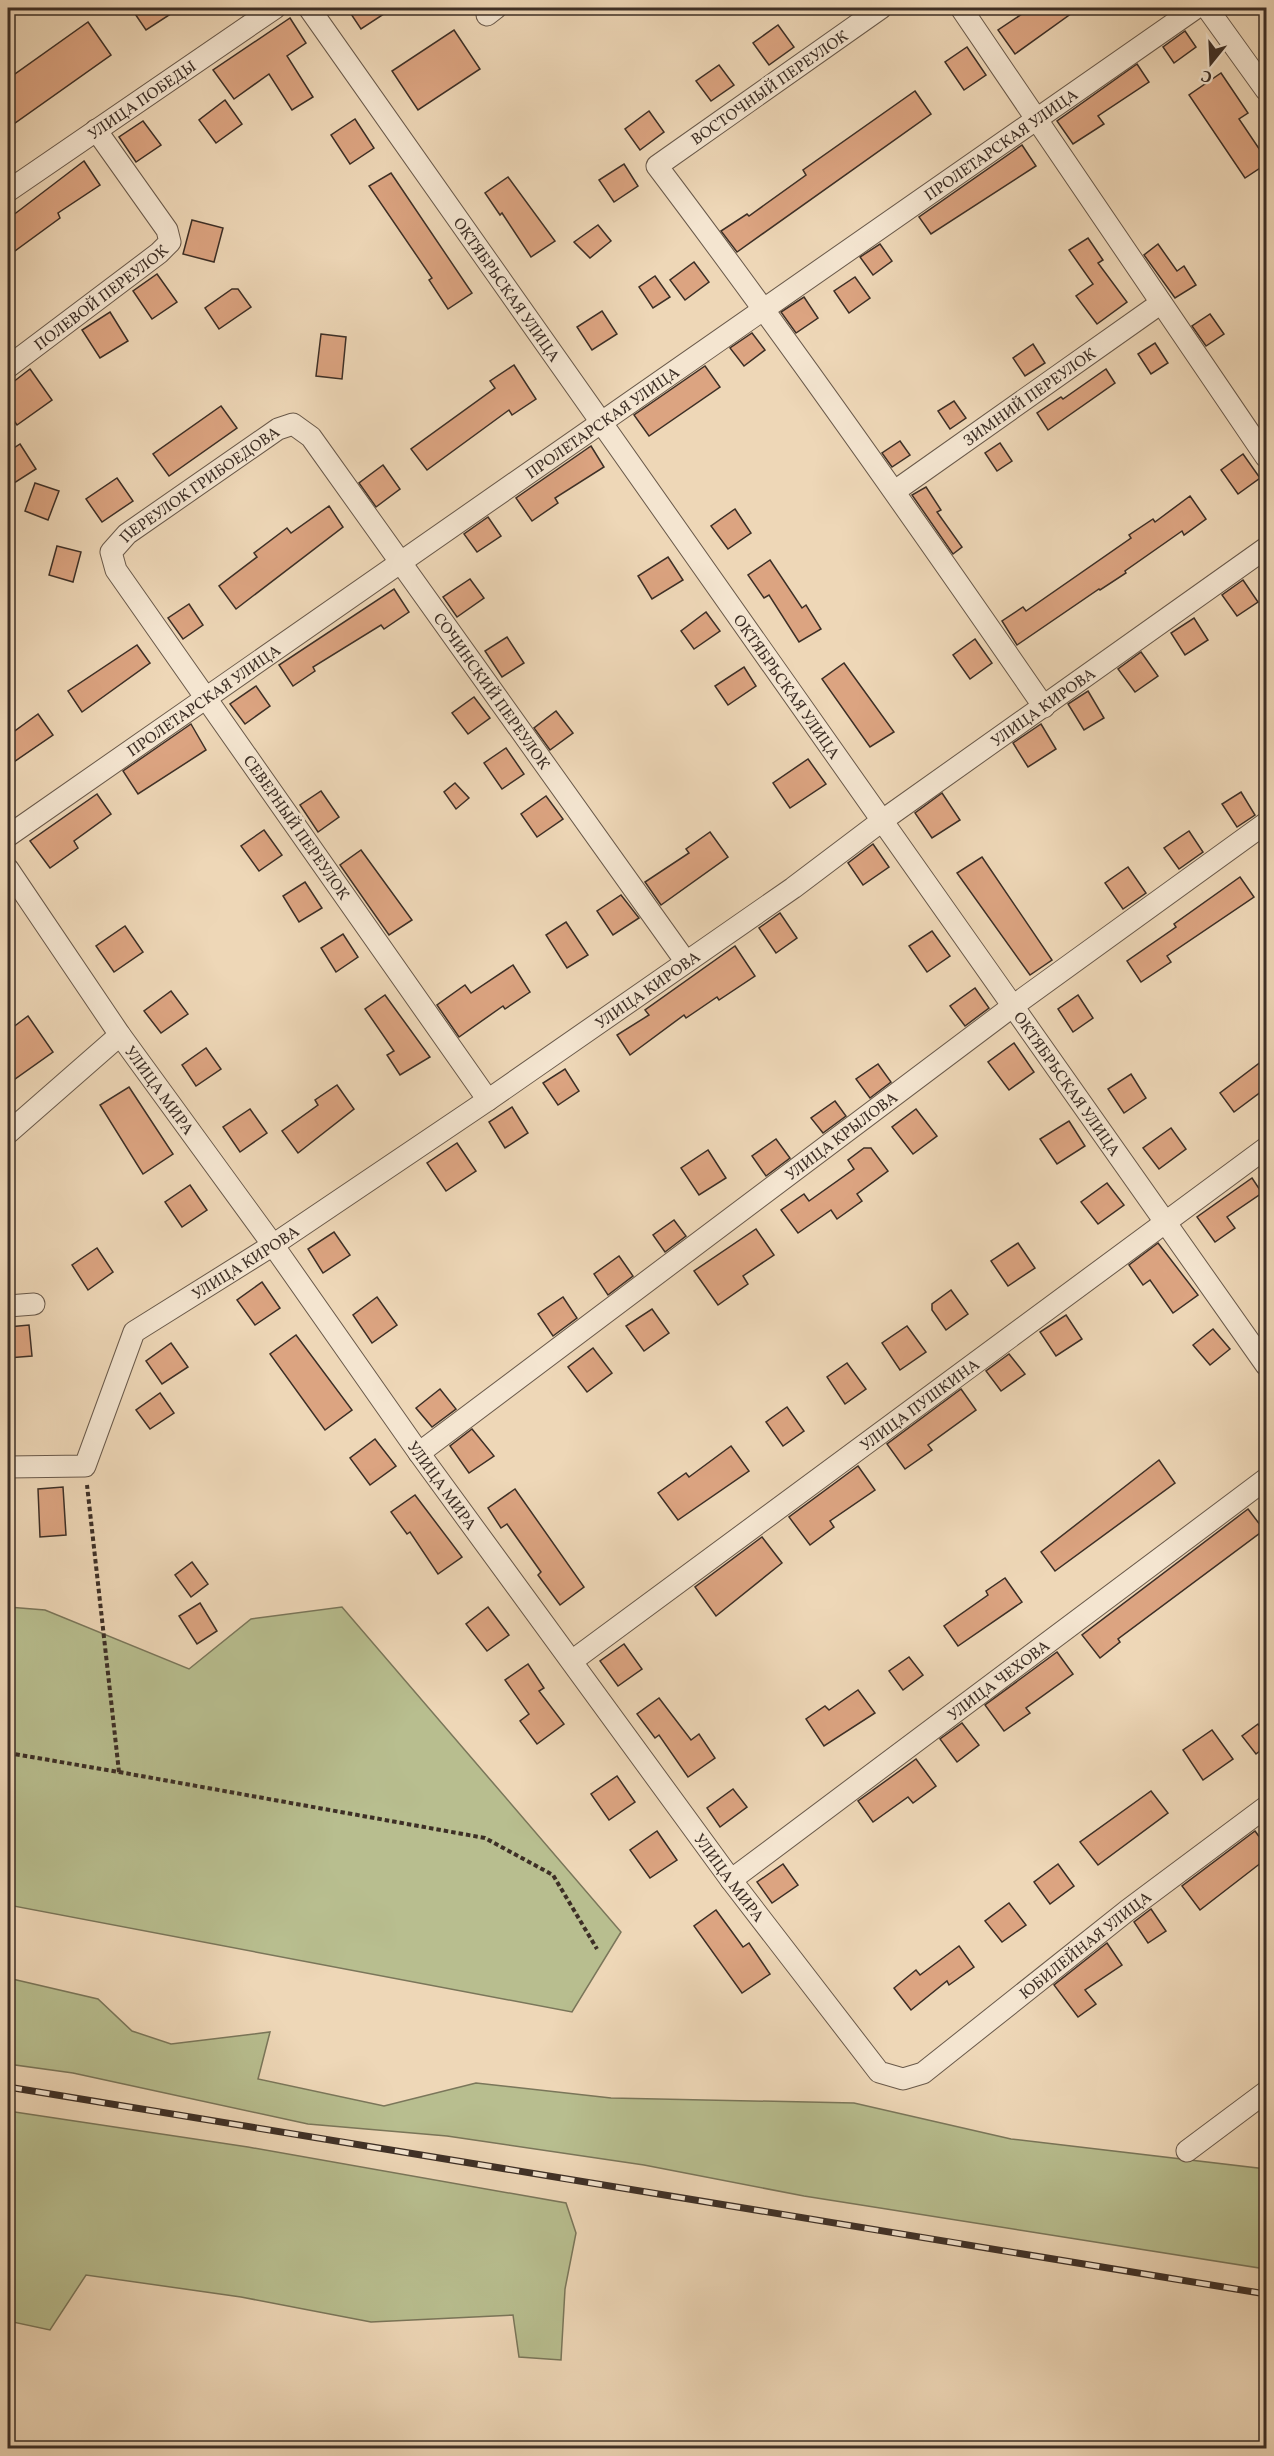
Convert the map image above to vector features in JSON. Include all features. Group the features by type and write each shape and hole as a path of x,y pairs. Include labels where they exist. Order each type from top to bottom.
{"street":[{"name":"УЛИЦА ПОБЕДЫ","path":"8,190 275,8"},
{"name":"ОКТЯБРЬСКАЯ УЛИЦА","path":"309,8 1266,1365"},
{"name":"ВОСТОЧНЫЙ ПЕРЕУЛОК","path":"764,308 657,166 881,8"},
{"path":"961,8 1266,457"},
{"name":"ПРОЛЕТАРСКАЯ УЛИЦА","path":"8,836 1196,8"},
{"path":"1207,8 1266,90"},
{"name":"ПОЛЕВОЙ ПЕРЕУЛОК","path":"8,368 159,253 170,242 167,230 96,130"},
{"name":"ЗИМНИЙ ПЕРЕУЛОК","path":"895,491 1161,303"},
{"path":"764,308 895,491 1044,707"},
{"name":"СОЧИНСКИЙ ПЕРЕУЛОК","path":"293,424 311,437 686,962"},
{"name":"ПЕРЕУЛОК ГРИБОЕДОВА","path":"111,552 127,534 278,429 293,424"},
{"name":"УЛИЦА КИРОВА","path":"85,1466 134,1332 273,1245 488,1100 793,888 883,820 1266,548"},
{"name":"СЕВЕРНЫЙ ПЕРЕУЛОК","path":"111,552 116,570 488,1100"},
{"name":"УЛИЦА КРЫЛОВА","path":"419,1453 1013,1006 1266,824"},
{"name":"УЛИЦА МИРА","path":"8,869 120,1035 273,1245 419,1453 731,1880 879,2072 903,2079"},
{"path":"8,1133 120,1035"},
{"name":"УЛИЦА ПУШКИНА","path":"572,1660 1266,1148"},
{"path":"8,1306 34,1304"},
{"path":"8,1467 85,1466"},
{"name":"УЛИЦА ЧЕХОВА","path":"731,1880 1266,1479"},
{"name":"ЮБИЛЕЙНАЯ УЛИЦА","path":"903,2079 923,2073 1128,1910 1266,1807"},
{"path":"1187,2151 1266,2092"}],"path":[{"path":"85,1466 119,1772"},
{"path":"8,1753 485,1838 553,1875 597,1949"}],"green space":[{"path":"8,1607 45,1610 189,1669 251,1619 342,1607 621,1932 572,2012 8,1905"},
{"path":"8,1978 98,1999 132,2031 171,2044 270,2032 258,2079 384,2106 476,2083 611,2098 854,2103 1011,2139 1266,2169 1266,2269 804,2196 644,2165 447,2136 308,2124 73,2073 8,2064"},
{"path":"8,2111 248,2147 566,2203 576,2233 565,2289 561,2360 519,2357 513,2315 371,2322 241,2297 86,2275 50,2330 8,2321"}],"building":[{"path":"131,8 180,8 146,30"},
{"path":"347,8 393,8 361,29"},
{"path":"1031,8 1079,8 1015,54 998,30"},
{"path":"290,18 306,43 287,56 313,97 292,110 269,74 234,99 213,70"},
{"path":"88,22 111,55 8,128 8,79"},
{"path":"778,25 794,47 769,65 753,43"},
{"path":"454,30 480,69 418,110 392,71"},
{"path":"1185,31 1196,47 1174,63 1163,47"},
{"path":"967,47 986,75 964,90 945,62"},
{"path":"1137,64 1149,82 1098,116 1104,124 1073,144 1057,121"},
{"path":"719,65 734,85 711,101 696,81"},
{"path":"1221,73 1248,113 1239,119 1266,159 1266,164 1245,178 1189,95"},
{"path":"915,91 931,114 737,252 721,231 747,214 749,216 806,175 803,170"},
{"path":"225,100 242,124 216,143 199,120"},
{"path":"649,111 664,132 640,150 625,129"},
{"path":"355,119 374,148 350,164 331,135"},
{"path":"143,121 161,145 136,162 119,137"},
{"path":"1022,145 1036,166 931,234 919,217"},
{"path":"84,161 100,185 58,213 60,218 8,256 8,219"},
{"path":"624,164 638,186 614,202 599,180"},
{"path":"391,173 472,293 448,309 429,280 432,278 369,186"},
{"path":"508,177 555,241 531,257 502,213 500,215 485,193"},
{"path":"192,220 223,228 214,262 183,254"},
{"path":"598,225 611,241 590,258 574,242"},
{"path":"1088,238 1103,260 1098,263 1127,302 1097,324 1076,296 1093,284 1069,250"},
{"path":"880,244 892,261 873,275 860,257"},
{"path":"1158,244 1177,271 1184,266 1196,285 1175,298 1144,255"},
{"path":"694,262 709,282 685,300 670,280"},
{"path":"157,274 177,302 152,319 133,291"},
{"path":"655,276 670,297 653,308 639,287"},
{"path":"855,277 870,298 849,313 834,291"},
{"path":"232,289 238,289 251,307 219,329 205,308"},
{"path":"804,297 818,318 796,333 781,312"},
{"path":"602,311 617,334 592,350 577,327"},
{"path":"110,312 128,341 100,358 82,330"},
{"path":"1210,314 1224,334 1206,346 1192,326"},
{"path":"752,333 765,350 744,366 730,348"},
{"path":"321,334 346,337 342,379 316,376"},
{"path":"1155,343 1168,363 1151,374 1138,354"},
{"path":"1033,344 1045,363 1025,376 1013,358"},
{"path":"514,365 536,399 512,415 509,410 427,470 411,449 495,388 490,381"},
{"path":"705,366 720,387 649,436 634,415"},
{"path":"30,369 52,400 17,425 8,412 8,386"},
{"path":"1106,369 1115,383 1048,430 1037,413 1061,397 1063,399"},
{"path":"954,401 966,418 950,429 938,411"},
{"path":"221,406 237,428 169,476 153,454"},
{"path":"900,441 910,455 892,467 882,453"},
{"path":"1000,443 1012,461 997,471 985,453"},
{"path":"20,444 36,469 8,487 8,452"},
{"path":"591,446 604,467 555,498 558,503 532,521 516,498"},
{"path":"1243,454 1260,478 1238,494 1221,470"},
{"path":"383,465 400,489 376,507 359,483"},
{"path":"117,478 133,501 102,522 86,499"},
{"path":"35,483 59,491 48,520 25,511"},
{"path":"926,487 941,510 937,512 962,547 953,554 912,495"},
{"path":"1190,496 1206,519 1184,535 1182,531 1125,571 1126,573 1017,645 1002,621 1023,607 1026,611 1131,538 1129,535 1153,519 1155,522"},
{"path":"329,506 343,527 236,609 219,586 257,557 254,553 287,528 291,533"},
{"path":"735,509 751,533 728,549 711,526"},
{"path":"488,517 501,536 477,552 464,534"},
{"path":"57,546 81,552 73,582 49,575"},
{"path":"668,557 683,580 652,599 638,576"},
{"path":"770,560 802,608 806,605 821,629 799,642 769,595 764,598 748,575"},
{"path":"470,579 484,598 457,617 443,597"},
{"path":"1243,580 1258,602 1237,616 1222,595"},
{"path":"394,589 409,612 384,629 381,625 313,667 315,671 293,686 279,665"},
{"path":"189,604 203,625 183,639 168,618"},
{"path":"706,612 720,631 694,649 681,631"},
{"path":"1194,618 1208,640 1185,655 1171,633"},
{"path":"507,637 524,663 502,677 485,651"},
{"path":"975,639 992,663 970,679 953,655"},
{"path":"137,645 150,663 82,712 68,691"},
{"path":"1141,652 1158,676 1135,692 1118,669"},
{"path":"844,663 894,732 870,747 822,679"},
{"path":"744,667 756,686 728,705 715,686"},
{"path":"256,686 270,706 245,724 230,704"},
{"path":"1088,691 1104,718 1084,730 1068,704"},
{"path":"474,697 490,718 468,734 452,713"},
{"path":"556,711 573,733 550,750 534,728"},
{"path":"38,714 53,735 8,766 8,736"},
{"path":"191,724 206,750 138,794 123,771"},
{"path":"1041,724 1056,749 1028,767 1013,743"},
{"path":"506,748 524,774 502,789 484,763"},
{"path":"808,759 826,784 790,808 773,783"},
{"path":"455,783 469,798 456,809 444,792"},
{"path":"321,791 339,817 318,832 300,805"},
{"path":"1241,792 1255,815 1237,827 1222,804"},
{"path":"942,793 960,820 932,838 915,813"},
{"path":"97,794 111,814 74,841 78,848 50,868 30,841"},
{"path":"546,796 563,819 537,837 521,814"},
{"path":"264,830 282,855 259,871 241,846"},
{"path":"1189,831 1203,852 1179,869 1164,848"},
{"path":"710,832 728,857 661,905 645,882 689,853 686,849"},
{"path":"873,844 889,867 863,885 848,863"},
{"path":"361,850 412,920 389,935 340,865"},
{"path":"982,857 1052,960 1030,975 957,873"},
{"path":"1128,867 1146,893 1123,909 1105,883"},
{"path":"1240,877 1254,897 1167,956 1171,962 1141,982 1127,961 1176,927 1174,924"},
{"path":"305,882 322,908 299,922 283,896"},
{"path":"621,895 639,918 613,935 597,911"},
{"path":"780,913 797,938 776,953 759,928"},
{"path":"566,922 588,955 567,968 546,935"},
{"path":"125,926 143,952 114,972 96,946"},
{"path":"932,931 950,956 927,972 909,946"},
{"path":"343,934 358,957 336,972 321,948"},
{"path":"735,946 755,976 719,1000 717,997 686,1018 684,1015 630,1055 617,1035 649,1015 645,1010"},
{"path":"513,965 530,992 505,1009 503,1006 459,1037 437,1005 465,985 471,993"},
{"path":"975,988 989,1008 965,1026 950,1006"},
{"path":"171,991 188,1014 161,1033 144,1011"},
{"path":"385,995 430,1057 400,1075 387,1055 394,1051 365,1009"},
{"path":"1078,995 1093,1018 1073,1032 1058,1009"},
{"path":"28,1016 53,1052 8,1084 8,1031"},
{"path":"1014,1043 1034,1072 1009,1090 988,1062"},
{"path":"206,1048 221,1069 196,1086 182,1065"},
{"path":"1266,1058 1266,1088 1234,1112 1220,1093"},
{"path":"878,1064 891,1082 870,1098 856,1079"},
{"path":"565,1069 579,1091 558,1105 543,1083"},
{"path":"1131,1074 1146,1098 1124,1113 1108,1089"},
{"path":"337,1085 354,1109 298,1153 282,1131 318,1105 315,1100"},
{"path":"129,1087 173,1154 143,1174 100,1105"},
{"path":"835,1101 846,1116 823,1133 811,1118"},
{"path":"512,1107 528,1133 505,1148 489,1122"},
{"path":"250,1109 267,1133 240,1152 223,1127"},
{"path":"916,1109 937,1136 913,1154 892,1127"},
{"path":"1069,1121 1085,1146 1057,1164 1040,1139"},
{"path":"1171,1128 1186,1149 1159,1169 1143,1148"},
{"path":"776,1139 790,1158 766,1176 752,1156"},
{"path":"457,1143 476,1171 446,1191 427,1163"},
{"path":"864,1148 871,1148 888,1171 857,1194 862,1201 837,1219 831,1210 798,1233 781,1210 804,1194 809,1201 854,1169 848,1160"},
{"path":"708,1150 726,1178 699,1195 681,1168"},
{"path":"1252,1178 1262,1193 1227,1217 1235,1228 1215,1242 1197,1217"},
{"path":"1107,1183 1124,1205 1098,1224 1081,1202"},
{"path":"190,1185 207,1210 182,1227 165,1202"},
{"path":"674,1220 686,1236 665,1252 653,1235"},
{"path":"756,1229 774,1255 743,1276 748,1284 718,1305 694,1271"},
{"path":"334,1232 350,1255 323,1273 308,1249"},
{"path":"1018,1243 1035,1268 1008,1286 991,1261"},
{"path":"1158,1243 1198,1295 1173,1313 1150,1280 1143,1285 1129,1265"},
{"path":"97,1248 113,1272 88,1290 72,1265"},
{"path":"619,1256 633,1276 608,1295 594,1274"},
{"path":"262,1282 280,1308 255,1325 237,1300"},
{"path":"951,1290 968,1314 946,1330 932,1310 932,1304"},
{"path":"377,1297 397,1325 372,1343 353,1315"},
{"path":"563,1297 577,1318 553,1336 538,1314"},
{"path":"652,1309 669,1333 644,1351 626,1326"},
{"path":"1066,1315 1082,1339 1056,1356 1040,1332"},
{"path":"29,1325 32,1356 8,1358 8,1327"},
{"path":"907,1326 926,1352 900,1370 882,1343"},
{"path":"1213,1329 1230,1349 1210,1365 1193,1345"},
{"path":"296,1335 352,1410 325,1430 270,1354"},
{"path":"171,1343 188,1367 162,1384 146,1361"},
{"path":"593,1348 612,1373 587,1392 568,1367"},
{"path":"1009,1354 1025,1374 1001,1391 986,1371"},
{"path":"847,1363 866,1389 845,1404 827,1377"},
{"path":"440,1389 456,1409 432,1427 416,1408"},
{"path":"961,1389 976,1410 928,1445 932,1450 905,1469 887,1444"},
{"path":"160,1393 174,1413 150,1429 136,1410"},
{"path":"787,1407 804,1431 783,1446 766,1422"},
{"path":"472,1429 494,1456 469,1473 450,1446"},
{"path":"375,1439 396,1466 370,1485 350,1458"},
{"path":"731,1446 749,1471 678,1520 658,1493 686,1473 689,1477"},
{"path":"1159,1460 1175,1483 1055,1571 1041,1552"},
{"path":"858,1466 875,1490 830,1521 834,1527 810,1545 789,1517"},
{"path":"63,1487 66,1535 40,1537 38,1489"},
{"path":"515,1489 584,1587 560,1605 538,1575 541,1572 507,1524 501,1528 488,1508"},
{"path":"415,1495 462,1557 438,1574 410,1532 407,1534 391,1512"},
{"path":"1248,1509 1264,1530 1118,1639 1120,1642 1100,1658 1082,1635"},
{"path":"762,1537 782,1563 716,1616 695,1587"},
{"path":"192,1562 208,1584 191,1597 175,1575"},
{"path":"1005,1578 1022,1602 958,1646 944,1626 988,1595 986,1591"},
{"path":"200,1603 217,1631 197,1644 179,1616"},
{"path":"488,1607 509,1635 487,1651 466,1624"},
{"path":"624,1644 642,1669 618,1686 600,1661"},
{"path":"1057,1652 1073,1674 1026,1708 1030,1713 1004,1731 985,1705"},
{"path":"909,1657 923,1675 903,1690 889,1671"},
{"path":"528,1664 544,1688 539,1691 564,1724 537,1744 520,1721 529,1714 505,1680"},
{"path":"858,1690 875,1713 824,1746 806,1719 825,1706 829,1710"},
{"path":"659,1698 691,1740 699,1734 715,1758 688,1777 659,1735 655,1738 637,1714"},
{"path":"962,1723 979,1745 957,1762 940,1739"},
{"path":"1258,1724 1266,1736 1266,1746 1256,1754 1242,1736"},
{"path":"1212,1730 1233,1759 1203,1780 1183,1750"},
{"path":"916,1759 936,1786 913,1803 908,1797 873,1822 858,1801"},
{"path":"617,1776 635,1802 609,1820 591,1794"},
{"path":"733,1789 747,1807 720,1827 707,1808"},
{"path":"1151,1791 1168,1813 1098,1865 1080,1842"},
{"path":"657,1831 677,1860 650,1878 630,1850"},
{"path":"1255,1831 1266,1846 1266,1859 1200,1910 1182,1886"},
{"path":"783,1864 798,1885 772,1903 757,1882"},
{"path":"1058,1864 1074,1886 1050,1904 1034,1882"},
{"path":"1009,1903 1026,1925 1002,1942 985,1921"},
{"path":"1151,1909 1166,1931 1148,1943 1134,1922"},
{"path":"716,1910 743,1947 749,1943 770,1974 742,1993 694,1926"},
{"path":"1107,1943 1122,1965 1085,1990 1096,2004 1078,2017 1054,1985"},
{"path":"959,1946 974,1967 949,1985 947,1981 911,2010 894,1988 916,1970 920,1975"}],"railway":[{"path":"8,2087 1266,2294"}]}
